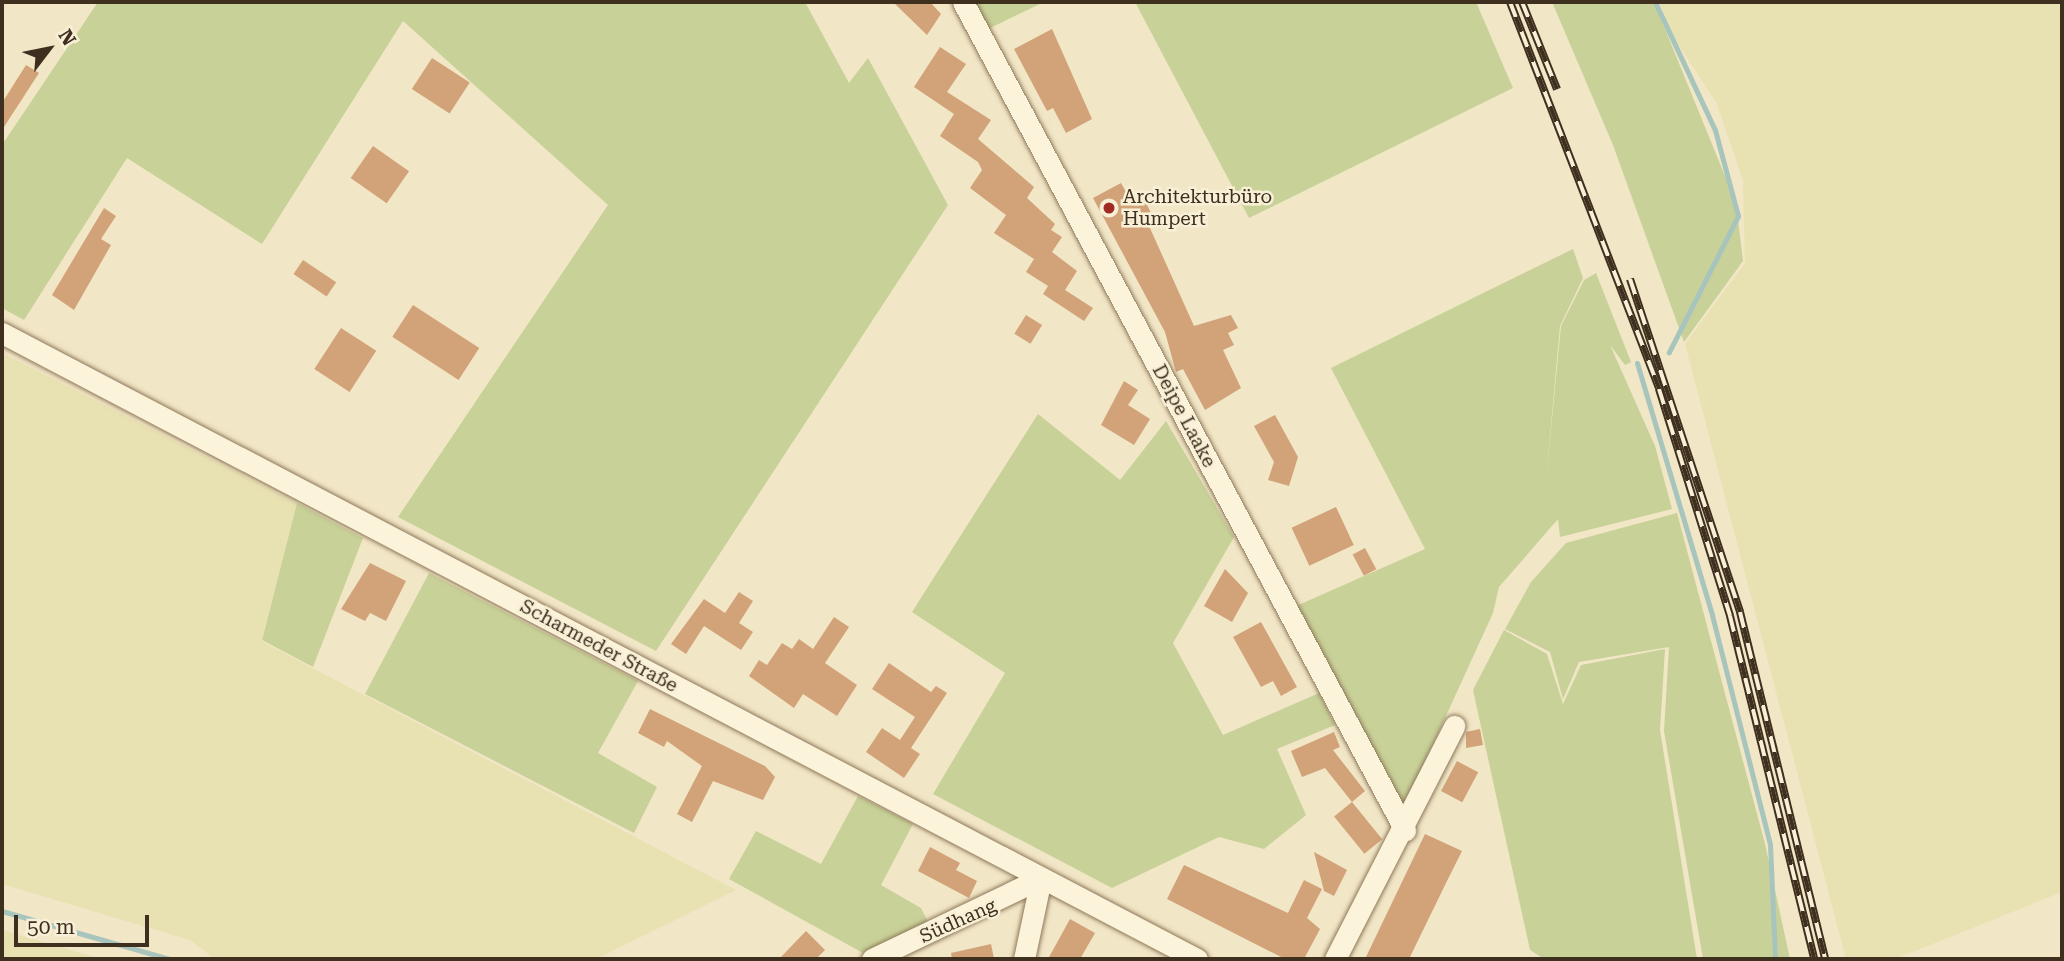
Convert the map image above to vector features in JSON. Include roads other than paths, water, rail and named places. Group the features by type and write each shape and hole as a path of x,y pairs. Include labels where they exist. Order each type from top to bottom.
{"street":[{"name":"Deipe Laake","path":"963,2 1405,830"},
{"name":"Scharmeder Straße","path":"2,333 1196,959"},
{"path":"1335,959 1405,830 1454,726"},
{"path":"1024,959 1041,878"},
{"name":"Südhang","path":"872,959 1041,878"}],"waterway":[{"path":"1655,2 1715,130 1738,216 1669,352"},
{"path":"1637,363 1712,615 1770,844 1775,959"},
{"path":"2,911 169,959"}],"railway":[{"path":"1510,2 1659,389 1730,616 1814,959"},
{"path":"1522,2 1557,89"},
{"path":"1630,279 1740,612 1825,959"}],"place":[{"name":"Architekturbüro Humpert","path":"1109,208"}]}
